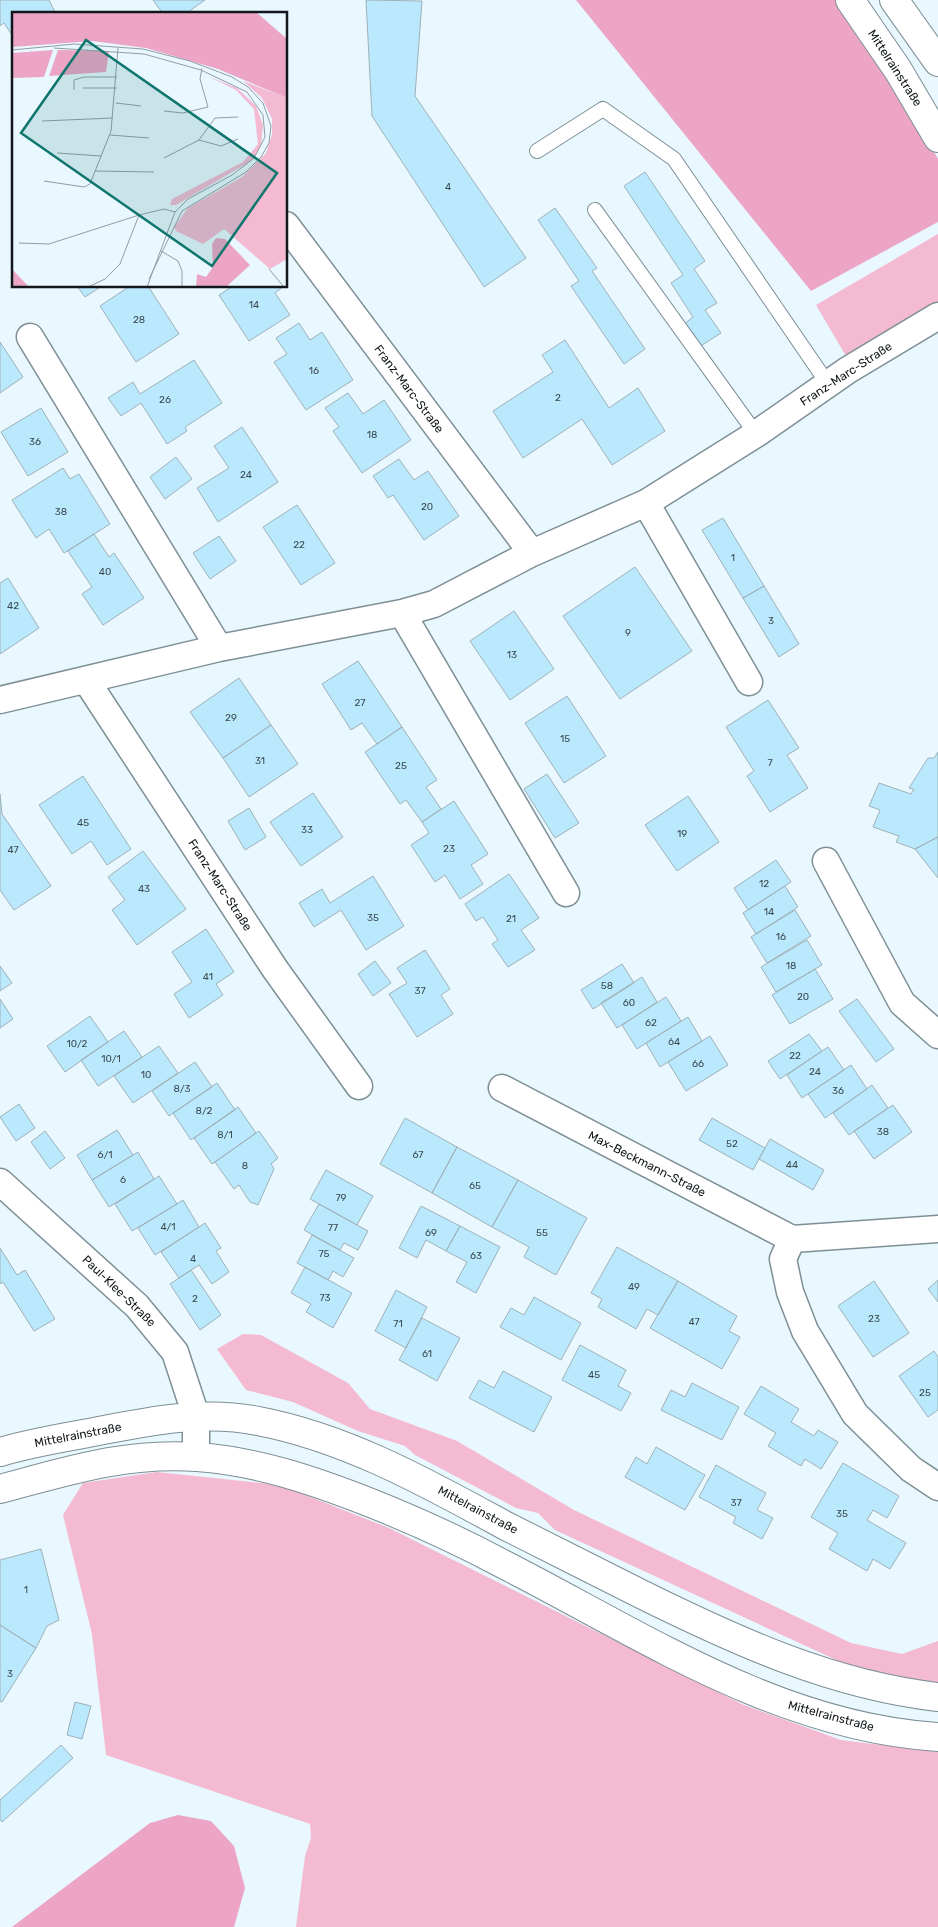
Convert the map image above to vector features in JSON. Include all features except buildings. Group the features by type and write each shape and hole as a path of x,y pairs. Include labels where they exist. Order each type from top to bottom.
{"street":[{"name":"Mittelrainstraße","path":"850,0 898,70 938,138"},
{"path":"894,0 938,62"},
{"name":"Franz-Marc-Straße","path":"288,227 532,553"},
{"name":"Franz-Marc-Straße","path":"0,700 219,648 402,613 434,604 532,553 646,503 756,434 828,384 938,316"},
{"path":"30,337 219,648"},
{"path":"646,503 749,682"},
{"path":"402,613 566,893"},
{"name":"Franz-Marc-Straße","path":"86,680 275,969 359,1086"},
{"path":"826,861 902,1004 938,1035"},
{"name":"Max-Beckmann-Straße","path":"502,1088 792,1239"},
{"name":"Paul-Klee-Straße","path":"1,1185 86,1258 158,1328 175,1352 196,1416 196,1457"},
{"path":"938,1229 792,1239 783,1259 790,1292 805,1331 855,1414 911,1469 938,1486"},
{"name":"Mittelrainstraße","path":"0,1452 120,1427 196,1416 257,1420 344,1446 398,1468 540,1543 714,1630 805,1667 864,1685 938,1697"},
{"name":"Mittelrainstraße","path":"0,1490 98,1462 144,1457 196,1457 234,1461 294,1475 428,1526 504,1564 660,1649 718,1677 796,1708 853,1724 910,1735 938,1737"}],"lane":[{"path":"537,151 603,109 674,160 828,384"},
{"path":"595,210 756,434"}],"shaded area":[{"path":"576,0 836,0 905,99 938,159 938,222 811,291"},
{"path":"938,234 938,303 846,356 816,305"},
{"path":"243,1334 261,1335 348,1383 370,1409 457,1441 574,1510 851,1643 902,1654 938,1641 938,1687 897,1688 555,1530 538,1513 516,1508 415,1455 405,1446 358,1431 293,1402 246,1390 217,1349"},
{"path":"157,1472 280,1485 389,1528 744,1705 841,1740 938,1752 938,1927 296,1927 305,1856 311,1838 310,1824 106,1755 92,1634 63,1515 83,1483"},
{"path":"178,1815 211,1821 234,1846 245,1888 234,1927 12,1927 150,1823"}]}
